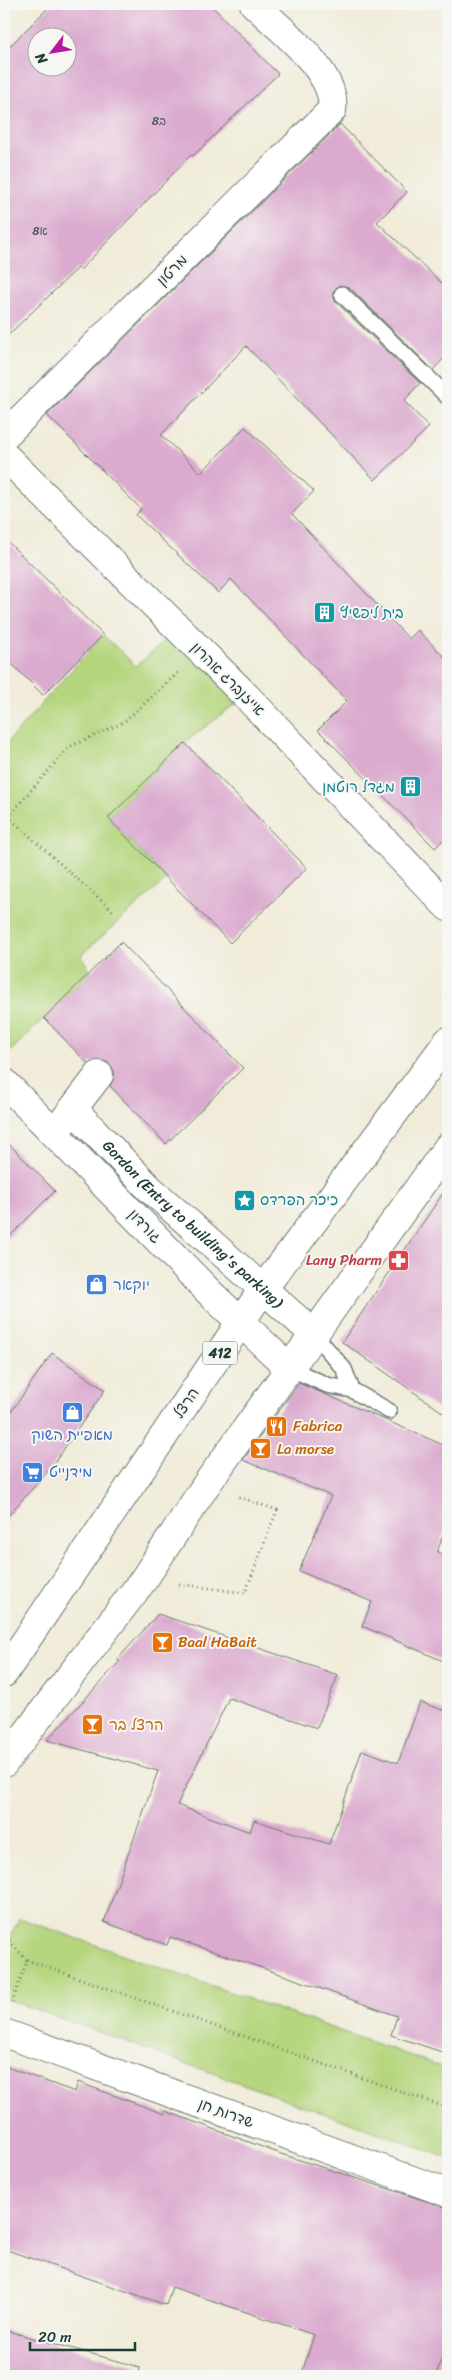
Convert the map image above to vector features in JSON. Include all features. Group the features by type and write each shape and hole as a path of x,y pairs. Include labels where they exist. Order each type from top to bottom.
{"street":[{"name":"מרטון","path":"4,436 329,116 334,100 322,71 254,4"},
{"name":"אייזנברג אהרון","path":"4,455 246,696 447,904"},
{"name":"הרצל","path":"8,1660 240,1322 448,1041"},
{"path":"55,1133 99,1075"},
{"name":"גורדון","path":"4,1082 240,1322 289,1368"},
{"name":"Gordon (Entry to building's parking)","path":"73,1109 149,1188 315,1335"},
{"path":"4,1763 144,1579 206,1485 448,1147"},
{"name":"שדרות חן","path":"7,2022 448,2193"}],"lane":[{"path":"342,294 448,397"},
{"path":"315,1335 344,1368 352,1390"},
{"path":"289,1368 327,1386 352,1390 389,1411"}],"path":[{"path":"8,817 69,747 124,722 166,686"},
{"path":"4,814 114,912"},
{"path":"144,1579 245,1593 277,1510 206,1485"},
{"path":"9,1941 27,1960 448,2108"},
{"path":"7,2022 27,1960"}],"green space":[{"path":"179,629 246,696 184,743 108,818 167,879 81,955 91,972 4,1058 4,746 103,635 136,666"},
{"path":"19,1918 448,2069 448,2158 4,1998 4,1953"}],"building":[{"path":"52,4 210,4 278,74 193,156 191,155 80,270 78,268 4,339 4,52 28,28"},
{"path":"340,124 407,192 377,222 448,289 448,354 433,370 349,287 339,285 333,292 335,301 420,383 404,401 429,427 375,480 246,346 161,435 201,473 245,427 314,491 292,514 409,639 418,630 448,661 448,835 435,848 318,730 347,701 231,579 218,593 136,515 141,509 47,415"},
{"path":"4,538 103,635 43,695 4,656"},
{"path":"185,743 307,868 230,943 108,818"},
{"path":"121,942 243,1068 166,1144 110,1086 114,1077 114,1070 109,1063 101,1060 88,1064 44,1018"},
{"path":"4,1139 55,1191 4,1242"},
{"path":"448,1186 448,1416 342,1342"},
{"path":"52,1353 105,1390 50,1469 4,1520 4,1422"},
{"path":"299,1383 448,1447 448,1522 437,1552 448,1557 448,1663 362,1626 372,1602 299,1571 331,1496 243,1460"},
{"path":"158,1614 338,1675 317,1728 229,1698 177,1805 250,1832 254,1820 329,1844 362,1750 398,1763 420,1702 448,1712 448,2054 391,2035 397,2016 170,1937 167,1945 104,1922 158,1771 47,1740 120,1661 117,1660"},
{"path":"4,2066 75,2092 78,2082 164,2114 165,2111 281,2154 448,2208 448,2339 436,2376 301,2376 314,2335 172,2287 166,2305 4,2249"},
{"path":"4,2330 140,2367 139,2376 4,2376"}],"place":[{"name":"בית ליפשיץ","path":"324,613"},
{"name":"מגדל רוטמן","path":"411,787"},
{"name":"כיכר הפרדס","path":"244,1200"},
{"name":"Lany Pharm","path":"398,1260"},
{"name":"יוקאר","path":"97,1285"},
{"name":"מאפיית השוק","path":"72,1412"},
{"name":"Fabrica","path":"277,1426"},
{"name":"La morse","path":"261,1449"},
{"name":"מידנייט","path":"33,1472"},
{"name":"Baal HaBait","path":"162,1642"},
{"name":"הרצל בר","path":"93,1725"}]}
